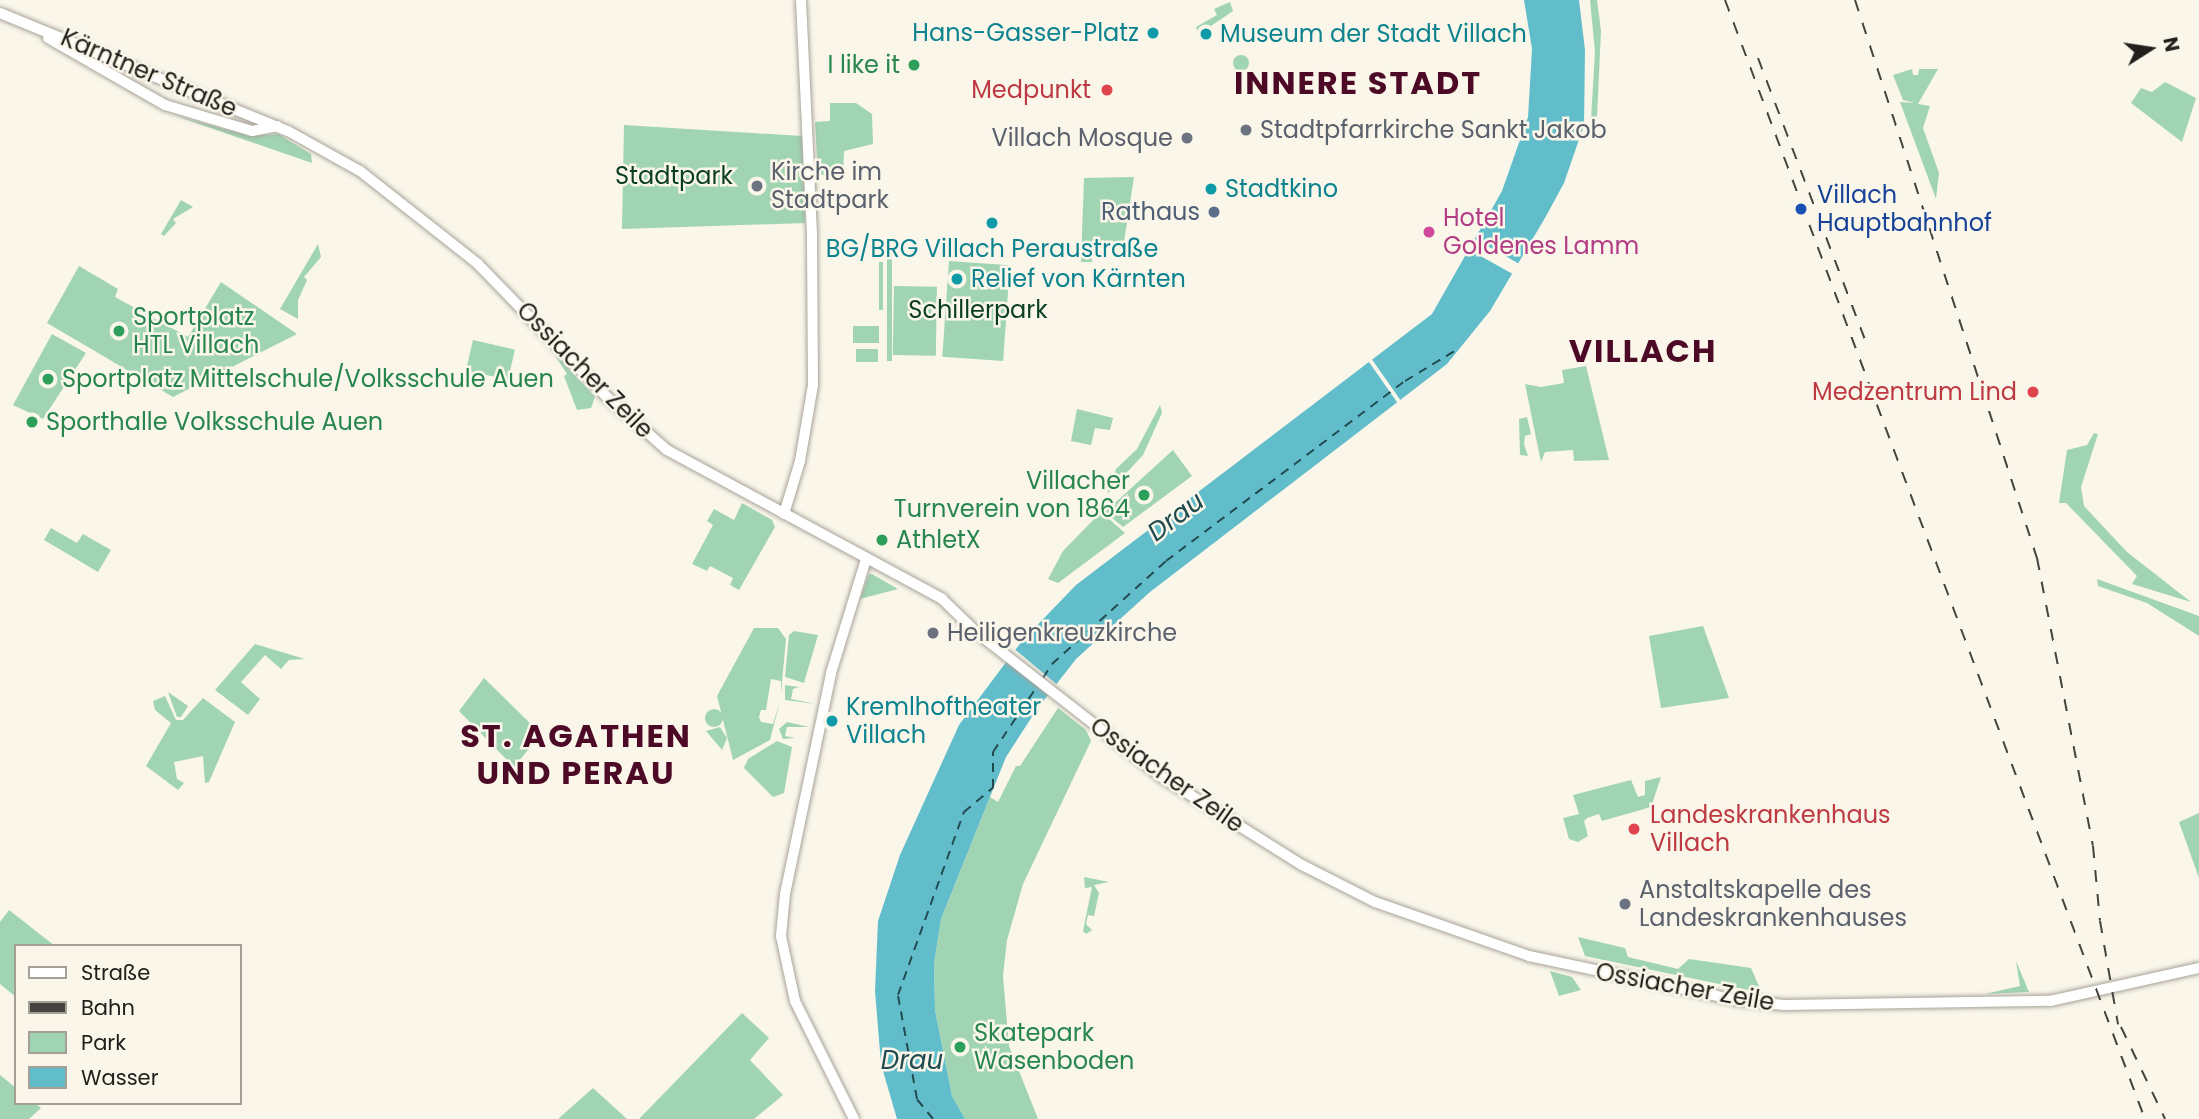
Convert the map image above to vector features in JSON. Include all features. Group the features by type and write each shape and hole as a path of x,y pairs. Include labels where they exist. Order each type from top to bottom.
{"main road":[{"path":"784,514 800,461 813,385 812,234 801,0"},
{"name":"Kärntner Straße","path":"0,13 298,135"},
{"path":"26,22 165,105 251,131 278,126"},
{"name":"Ossiacher Zeile","path":"298,135 368,177 478,264 652,438 784,514 942,599 1112,740 1160,776 1330,881 1473,937 1561,964 1736,1000 1813,1007 2050,1001 2199,968"},
{"path":"854,1119 795,1001 785,972 781,927 831,673 866,559"}],"green space":[{"path":"1590,0 1597,0 1601,31 1596,139 1590,136 1595,52"},
{"path":"1230,2 1233,11 1199,34 1196,27 1217,15 1214,9"},
{"path":"1241,55 1247,57 1247,69 1241,71 1235,69 1233,63 1235,57"},
{"path":"1912,69 1913,75 1918,75 1919,69 1938,69 1918,104 1930,106 1923,128 1939,173 1936,199 1900,102 1915,103 1903,100 1893,75"},
{"path":"2165,82 2196,98 2182,142 2131,103 2141,88 2152,92"},
{"path":"830,103 856,103 872,114 873,144 844,151 843,174 818,175 815,122 830,121"},
{"path":"173,115 250,136 278,134 311,154 312,163"},
{"name":"Stadtpark","path":"624,125 802,136 805,223 622,229"},
{"path":"1134,177 1124,242 1093,241 1092,262 1081,262 1084,178"},
{"path":"181,200 193,207 173,219 176,223 164,236 161,234"},
{"path":"318,244 321,257 304,277 307,280 298,300 298,319 280,309"},
{"path":"887,253 892,253 892,361 887,361"},
{"name":"Schillerpark","path":"949,261 1010,265 1003,361 942,357"},
{"path":"879,262 883,262 883,310 879,310"},
{"path":"79,266 118,289 115,297 188,337 221,282 297,334 173,397 47,323"},
{"path":"894,286 937,287 936,356 893,355"},
{"path":"853,326 879,326 879,343 853,343"},
{"name":"Sportplatz Mittelschule/Volksschule Auen","path":"52,334 86,353 43,419 13,405"},
{"path":"473,340 515,350 508,380 466,370"},
{"path":"551,349 595,397 591,408 577,410 564,376 567,374"},
{"path":"856,349 878,349 878,362 856,362"},
{"path":"1586,366 1609,460 1574,461 1573,450 1545,452 1541,462 1525,384 1541,387 1564,383 1562,370"},
{"path":"1160,405 1162,413 1143,455 1107,494 1116,469 1137,449"},
{"path":"1077,409 1113,418 1110,430 1095,428 1091,445 1071,441"},
{"path":"1527,417 1531,434 1525,436 1524,444 1528,456 1520,455 1519,419"},
{"path":"2094,433 2098,434 2081,487 2084,506 2127,552 2191,602 2132,584 2137,576 2066,503 2059,503 2067,450 2087,445"},
{"name":"Villacher Turnverein von 1864","path":"1173,450 1192,476 1123,527 1105,512"},
{"path":"742,503 772,520 775,527 739,590 730,585 733,578 710,566 707,571 692,564 713,525 707,521 714,509 734,520"},
{"path":"1101,512 1125,533 1058,583 1048,579 1063,551"},
{"path":"51,528 77,543 83,534 111,550 98,572 44,540"},
{"path":"869,574 872,574 898,589 860,599"},
{"path":"2097,579 2199,616 2199,636 2147,603 2098,586"},
{"path":"1703,626 1729,698 1661,708 1649,636"},
{"path":"754,628 778,628 786,639 781,693 781,681 771,679 766,710 761,710 759,717 761,722 773,724 780,701 770,740 733,760 717,696"},
{"path":"794,631 818,635 804,683 785,677 789,635"},
{"path":"255,644 305,659 289,660 281,669 265,655 241,682 260,699 248,715 215,690"},
{"path":"484,678 541,734 514,767 459,711"},
{"path":"785,685 799,687 793,689 791,699 816,704 785,700"},
{"path":"168,692 188,706 181,717 177,717"},
{"path":"165,696 176,720 183,720 203,698 235,722 209,782 205,783 203,756 174,762 177,779 184,783 178,790 146,766 171,723 155,710 153,701"},
{"path":"1058,708 1086,730 1091,741 1023,884 1007,940 1003,976 1009,1046 1038,1119 965,1119 952,1096 935,1010 934,964 941,919 990,797 998,802 1016,766 1020,766"},
{"path":"714,709 720,712 723,718 720,724 714,727 708,724 705,718 708,712"},
{"path":"787,722 809,727 787,727 785,736 795,738 783,739 779,729"},
{"path":"720,727 727,738 722,750 706,731"},
{"path":"777,741 792,747 784,793 773,797 744,768 748,759"},
{"path":"1661,777 1651,807 1602,821 1599,814 1587,818 1584,821 1588,836 1578,842 1569,839 1563,818 1579,814 1573,795 1631,780 1638,797 1645,795 1645,781"},
{"path":"2199,813 2199,878 2179,822"},
{"path":"1084,877 1109,882 1094,885 1099,893 1094,916 1088,915 1086,924 1092,930 1086,934 1083,931 1092,887 1085,888"},
{"path":"9,910 52,944 14,944 14,995 0,984 0,922"},
{"path":"1578,937 1625,948 1628,957 1678,969 1689,959 1751,968 1762,993 1585,956"},
{"path":"2016,961 2029,992 1985,994 2020,986"},
{"path":"1550,971 1572,977 1581,990 1559,996"},
{"path":"742,1013 769,1038 750,1060 783,1095 754,1119 639,1119"},
{"path":"0,1075 14,1086 14,1105 37,1105 41,1108 29,1119 0,1119"},
{"path":"593,1088 627,1119 558,1119"}],"water":[{"name":"Drau","path":"1524,0 1579,0 1585,50 1584,125 1564,183 1545,218 1490,311 1447,364 1150,592 1076,659 1037,709 1006,757 941,919 934,964 935,1010 952,1096 965,1119 897,1119 881,1064 875,991 878,921 900,855 959,725 1022,641 1076,585 1432,314 1502,191 1528,117 1532,49"}],"pier":[{"path":"1471,237 1521,265 1515,275 1465,247"},
{"path":"1371,358 1404,405 1400,407 1368,360"},
{"path":"1012,647 1059,687 1050,698 1003,658"}],"ferry route":[{"path":"1043,678 1052,664 1166,561 1405,381 1458,349"},
{"path":"933,1119 917,1099 898,995 964,812 993,788 993,752 1038,685"}],"railway":[{"path":"1725,0 2145,1119"},
{"path":"1855,0 2037,558 2093,846 2100,921 2118,1024"},
{"path":"1758,58 1865,339"},
{"path":"2121,1027 2165,1119"}],"place":[{"name":"Hans-Gasser-Platz","path":"1153,33"},
{"name":"Museum der Stadt Villach","path":"1206,34"},
{"name":"I like it","path":"914,65"},
{"name":"Medpunkt","path":"1107,90"},
{"name":"Stadtpfarrkirche Sankt Jakob","path":"1246,130"},
{"name":"Villach Mosque","path":"1187,138"},
{"name":"Kirche im Stadtpark","path":"757,186"},
{"name":"Stadtkino","path":"1211,189"},
{"name":"Villach Hauptbahnhof","path":"1801,209"},
{"name":"Rathaus","path":"1214,212"},
{"name":"BG/BRG Villach Peraustraße","path":"992,223"},
{"name":"Hotel Goldenes Lamm","path":"1429,232"},
{"name":"Relief von Kärnten","path":"957,279"},
{"name":"Sportplatz HTL Villach","path":"119,331"},
{"name":"Sportplatz Mittelschule/Volksschule Auen","path":"48,379"},
{"name":"Medzentrum Lind","path":"2033,392"},
{"name":"Sporthalle Volksschule Auen","path":"32,422"},
{"name":"Villacher Turnverein von 1864","path":"1144,495"},
{"name":"AthletX","path":"882,540"},
{"name":"Heiligenkreuzkirche","path":"933,633"},
{"name":"Kremlhoftheater Villach","path":"832,721"},
{"name":"Landeskrankenhaus Villach","path":"1634,829"},
{"name":"Anstaltskapelle des Landeskrankenhauses","path":"1625,904"},
{"name":"Skatepark Wasenboden","path":"960,1047"}],"district":[{"name":"INNERE STADT","path":"1358,83"},
{"name":"VILLACH","path":"1643,351"},
{"name":"ST. AGATHEN UND PERAU","path":"576,756"}]}
